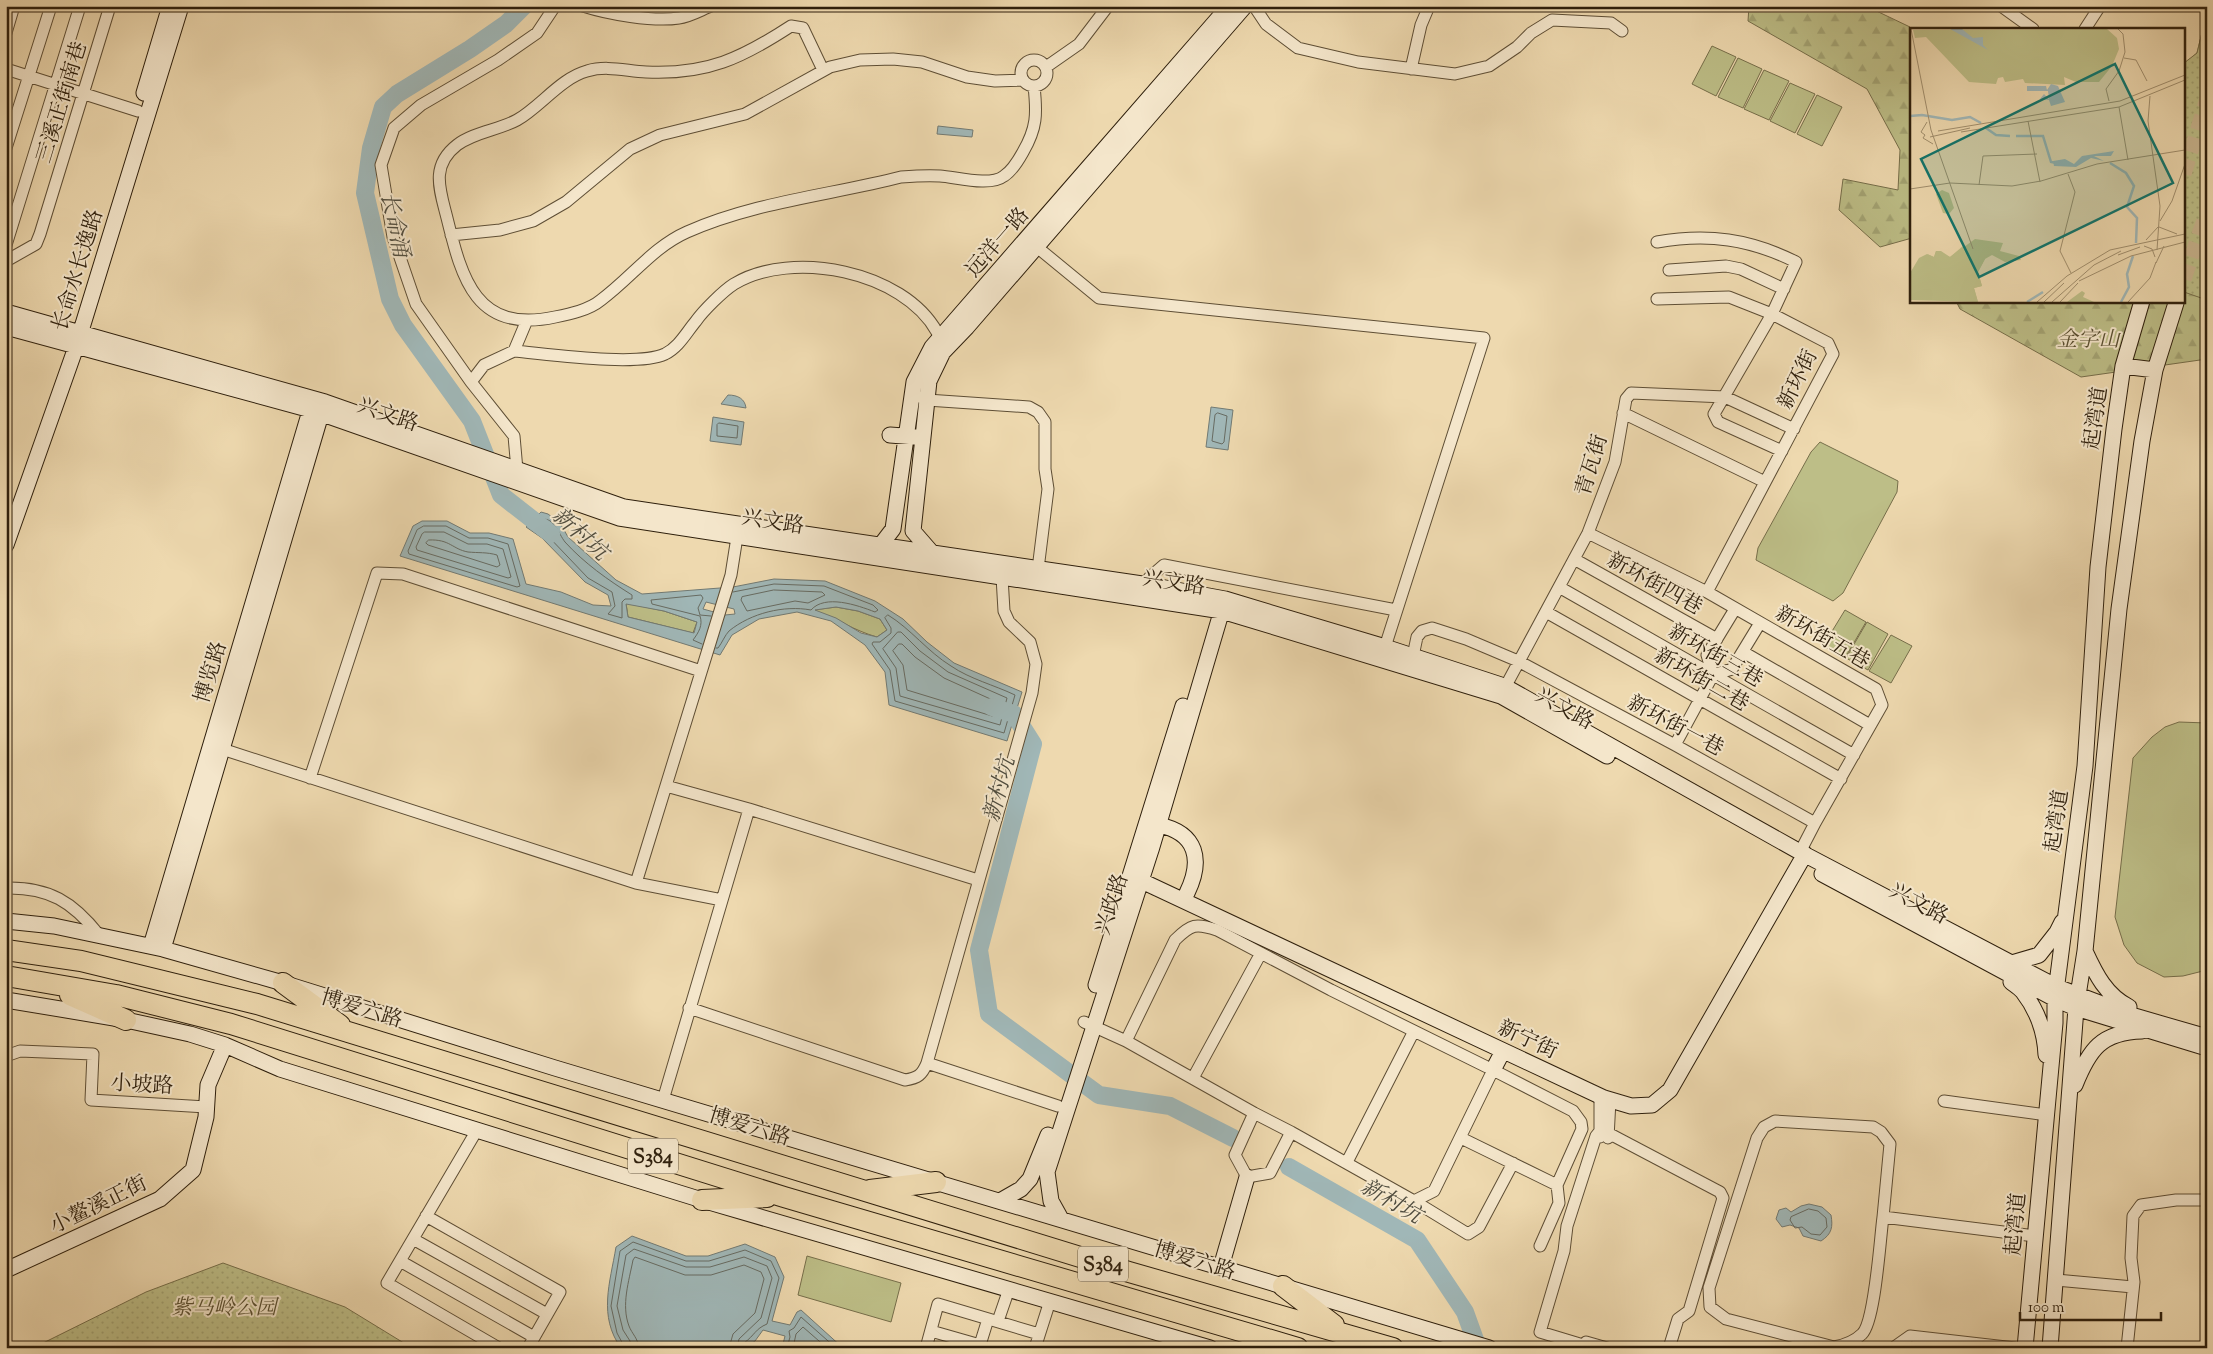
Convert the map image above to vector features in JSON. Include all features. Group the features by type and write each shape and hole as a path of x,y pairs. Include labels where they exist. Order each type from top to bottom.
{"highway":[{"name":"博爱六路","path":"6,950 81,961 257,1004 1129,1272 1393,1348"},
{"name":"S384","path":"6,976 116,996 231,1024 784,1197 1298,1348"},
{"path":"44,982 126,1020"},
{"path":"283,984 354,1035"},
{"path":"863,1191 936,1182"},
{"path":"702,1200 784,1197"},
{"path":"1283,1286 1344,1333"}],"street":[{"path":"6,34 14,6"},
{"path":"6,148 51,6"},
{"path":"6,245 80,6"},
{"name":"三溪正街南巷","path":"6,261 36,244 110,6"},
{"name":"长命水长逸路","path":"6,518 74,339 138,111 170,6"},
{"name":"长命水长逸路","path":"6,544 181,6"},
{"path":"508,471 514,436 471,382 416,304 393,237 381,165 394,128 421,105 498,60 537,32 555,6"},
{"path":"584,6 600,12 635,17 679,18 711,6"},
{"path":"1046,67 1079,44 1108,6"},
{"name":"远洋一路","path":"1032,244 1230,6"},
{"name":"远洋一路","path":"880,546 893,529 914,382 932,347 1032,244 1245,6"},
{"path":"1254,6 1266,24 1298,48 1358,62 1455,74 1489,66 1517,46 1531,33 1552,20 1610,23 1622,31"},
{"path":"1412,69 1421,25 1429,6"},
{"path":"2001,6 2031,28"},
{"path":"2086,28 2100,6"},
{"path":"823,70 803,28 791,26 767,42 727,62 686,72 646,72 605,68 584,71 561,86 518,120 457,144 442,162 438,180 458,264 472,291 487,308 514,319 542,320 573,313 599,302 662,246 685,232 717,220 901,177 928,175 984,181 1003,178 1017,163 1033,134 1036,107 1034,86"},
{"path":"451,235 500,230 533,221 566,202 630,149 660,136 745,114 823,70 860,60 893,59 922,62 967,77 996,81 1023,80 1034,86"},
{"path":"1023,80 1020,72 1027,61 1040,61 1046,67 1045,80 1034,86"},
{"path":"6,69 138,111"},
{"path":"1657,242 1706,238 1735,240 1770,249 1796,262 1772,314 1714,414 1718,422 1782,451"},
{"path":"1032,244 1099,298 1484,338 1385,647"},
{"path":"1669,270 1726,266 1742,269 1784,289"},
{"path":"471,382 484,365 514,352 636,360 664,354 680,343 697,319 734,284 774,269 825,267 866,277 897,294 928,317 943,337"},
{"name":"新环街","path":"1657,299 1729,297 1772,314 1828,343 1834,354 1707,592"},
{"name":"起湾道","path":"2025,1348 2047,1115 2056,993 2085,766 2098,566 2123,366 2142,302"},
{"name":"起湾道","path":"2050,1348 2077,1001 2085,951 2120,609 2142,440 2155,370 2176,303"},
{"path":"6,312 74,339"},
{"path":"514,352 527,320"},
{"path":"6,327 74,339"},
{"name":"远洋一路","path":"933,554 913,531 929,381 943,352 943,337"},
{"name":"兴文路","path":"74,339 318,406 474,461 624,507 1149,585 1413,656 1503,691 1800,857 2056,993 2077,1001 2132,1015 2153,1026 2207,1048"},
{"path":"2123,366 2155,370"},
{"path":"912,393 927,400 1028,407 1038,412 1045,422 1045,469 1048,489 1038,569"},
{"name":"青瓦街","path":"1503,691 1588,533 1615,462 1626,399 1631,393 1724,397 1794,429"},
{"name":"博览路","path":"157,947 222,750 318,406"},
{"name":"博览路","path":"157,947 318,406"},
{"path":"1623,413 1765,482"},
{"path":"890,434 923,438"},
{"name":"兴文路","path":"508,471 620,518 1002,577 1219,604 1503,691"},
{"name":"新环街五巷","path":"1588,533 1707,592 1876,689 1882,705 1815,822 1800,857"},
{"path":"636,883 731,575 738,537"},
{"name":"新环街四巷","path":"1574,559 1717,639"},
{"path":"1149,585 1150,578 1164,565 1396,610"},
{"path":"310,778 377,574 403,574 703,665"},
{"path":"689,1008 905,1080 923,1074 928,1063 978,880 1029,708 1036,664 1030,642 1017,631 1004,611 1002,577"},
{"name":"新环街三巷","path":"1559,587 1854,755"},
{"name":"兴政路","path":"1137,874 1159,825 1219,604"},
{"name":"兴政路","path":"1061,1219 1051,1201 1047,1172 1062,1109 1137,874 1219,604"},
{"path":"1713,675 1707,655 1735,608"},
{"name":"新环街二巷","path":"1546,612 1841,779"},
{"path":"1675,745 1713,675 1732,669 1760,623"},
{"name":"新环街一巷","path":"1413,656 1418,637 1422,631 1432,628 1518,661 1815,822"},
{"path":"1743,652 1870,725"},
{"path":"222,750 636,883 722,900"},
{"path":"666,786 749,809 978,880"},
{"path":"662,1100 749,809"},
{"path":"1159,825 1172,828 1187,838 1194,850 1196,863 1194,879 1187,893"},
{"path":"1137,874 1187,893 1604,1090 1632,1098 1649,1098 1665,1086 1800,857"},
{"name":"新宁街","path":"1137,874 1503,1051 1605,1098 1630,1106 1652,1105 1670,1090 1800,857"},
{"path":"6,888 24,888 60,898 85,918 99,935"},
{"path":"2048,1095 2046,1043 2037,1013 2022,990 2012,983 2008,968 2039,955 2057,932 2065,916"},
{"name":"博爱六路","path":"6,921 54,926 157,947 1489,1348"},
{"path":"1126,1041 1175,940 1185,930 1200,924 1209,927 1573,1111 1581,1122 1582,1129 1557,1185 1559,1203 1540,1246"},
{"path":"2085,951 2106,990 2153,1026"},
{"path":"1193,1078 1261,953"},
{"path":"6,1000 126,1020 190,1034 225,1045 280,1069 702,1200 1210,1348"},
{"path":"1089,1024 1126,1041 1254,1113 1347,1162 1414,1200 1468,1234 1479,1227 1513,1163"},
{"path":"2070,1098 2085,1060 2102,1041 2153,1026"},
{"name":"兴文路","path":"2153,1026 2207,1037"},
{"path":"1347,1162 1414,1031"},
{"name":"小鳌溪正街","path":"6,1270 160,1199 193,1170 206,1117 208,1085 225,1045"},
{"name":"小坡路","path":"6,1056 20,1051 93,1054 91,1100 206,1107"},
{"path":"1414,1200 1434,1191 1503,1051"},
{"path":"928,1063 1062,1109"},
{"path":"1604,1135 1605,1098"},
{"path":"1944,1101 2047,1115"},
{"name":"兴政路","path":"1000,1201 1021,1189 1030,1178 1062,1109"},
{"path":"1221,1267 1247,1177 1235,1155 1254,1113"},
{"path":"1775,1121 1873,1128 1881,1132 1890,1144 1883,1217 1871,1313 1863,1333 1849,1343 1834,1348 1726,1319 1710,1307 1709,1288 1757,1138 1764,1127 1775,1121"},
{"path":"477,1130 387,1283 499,1348"},
{"path":"1247,1177 1270,1172 1291,1132"},
{"path":"1598,1347 1540,1332 1564,1251 1567,1226 1596,1136 1604,1135 1720,1192 1723,1198 1689,1311 1678,1319 1668,1348"},
{"path":"1461,1138 1557,1185"},
{"path":"2128,1348 2133,1287 2131,1258 2133,1216 2141,1206 2176,1200 2207,1200"},
{"path":"426,1216 560,1292 528,1348"},
{"path":"1883,1217 2035,1236"},
{"path":"413,1239 547,1314"},
{"path":"400,1261 534,1337"},
{"path":"2056,1280 2133,1287"},
{"path":"931,1331 979,1346 1009,1289"},
{"path":"1034,1348 1050,1301"},
{"path":"926,1348 938,1304 1039,1334"},
{"path":"1893,1348 1910,1336 2015,1348"}],"green space":[{"path":"1749,6 1866,6 1910,27 1910,239 1880,247 1839,210 1843,179 1898,190 1900,150 1867,89 1748,21"},
{"name":"金字山","path":"2207,12 2207,359 2081,377 1960,309 1956,302 2186,302 2186,62 2197,53"},
{"path":"2207,12 2207,307 2204,299 2186,293 2186,61 2197,53"},
{"path":"1712,46 1736,57 1716,96 1692,84"},
{"path":"1738,58 1762,69 1743,108 1718,97"},
{"path":"1764,70 1789,81 1769,120 1744,109"},
{"path":"1790,83 1815,94 1795,133 1770,121"},
{"path":"1817,95 1842,107 1822,146 1797,134"},
{"path":"1820,442 1898,481 1897,492 1843,593 1833,601 1756,560 1758,548 1811,452"},
{"path":"626,603 664,611 697,622 693,633 628,617"},
{"path":"836,607 858,611 880,619 887,630 877,637 813,610"},
{"path":"1845,610 1866,622 1845,658 1823,646"},
{"path":"1867,622 1888,634 1868,670 1846,658"},
{"path":"1891,635 1912,646 1891,683 1869,671"},
{"path":"2179,722 2207,723 2207,970 2183,976 2164,977 2137,963 2124,945 2115,917 2133,758 2152,737 2165,727"},
{"path":"807,1256 901,1283 891,1322 798,1295"},
{"name":"紫马岭公园","path":"223,1263 345,1307 412,1348 33,1348 146,1292"}],"water":[{"path":"938,126 973,130 972,137 937,134"},
{"path":"728,395 740,398 746,408 721,404"},
{"path":"1211,407 1233,410 1228,450 1206,447"},
{"path":"713,417 744,422 741,445 710,441"},
{"path":"541,512 548,514 560,523 568,537 616,580 642,594 733,587 774,579 825,581 875,601 903,619 927,642 954,663 1022,692 1007,741 889,705 885,672 865,645 831,621 797,612 759,619 732,635 720,655 400,556 413,526 422,521 447,521 470,533 489,533 513,539 526,584 561,592 593,605 611,606 608,595 585,582 542,538 526,527","holes":["706,602 734,609 735,614 725,615 703,609","626,604 664,611 697,622 694,633 628,617","836,607 858,611 880,619 887,630 877,637 861,633 836,618 815,610"]},
{"path":"1809,1204 1822,1207 1831,1215 1831,1230 1821,1241 1803,1236 1799,1228 1790,1225 1782,1227 1776,1219 1779,1210 1786,1208 1791,1212"},
{"path":"632,1236 686,1256 708,1256 745,1244 775,1257 784,1277 772,1321 790,1325 797,1312 801,1310 843,1348 782,1348 785,1336 763,1330 755,1341 745,1348 621,1348 610,1324 608,1311 609,1286 616,1247"}],"waterway":[{"name":"长命涌","path":"524,6 506,24 470,49 397,94 383,107 371,148 365,193 390,299 403,325 472,421 501,495 551,534"},
{"name":"新村坑","path":"992,707 1014,714 1033,744 979,950 989,1014 1099,1095 1170,1106 1233,1138"},
{"name":"新村坑","path":"1289,1167 1417,1240 1465,1312 1478,1348"}],"tunnel":[{"path":"2186,167 2207,99"},
{"path":"2186,273 2207,211"}]}
